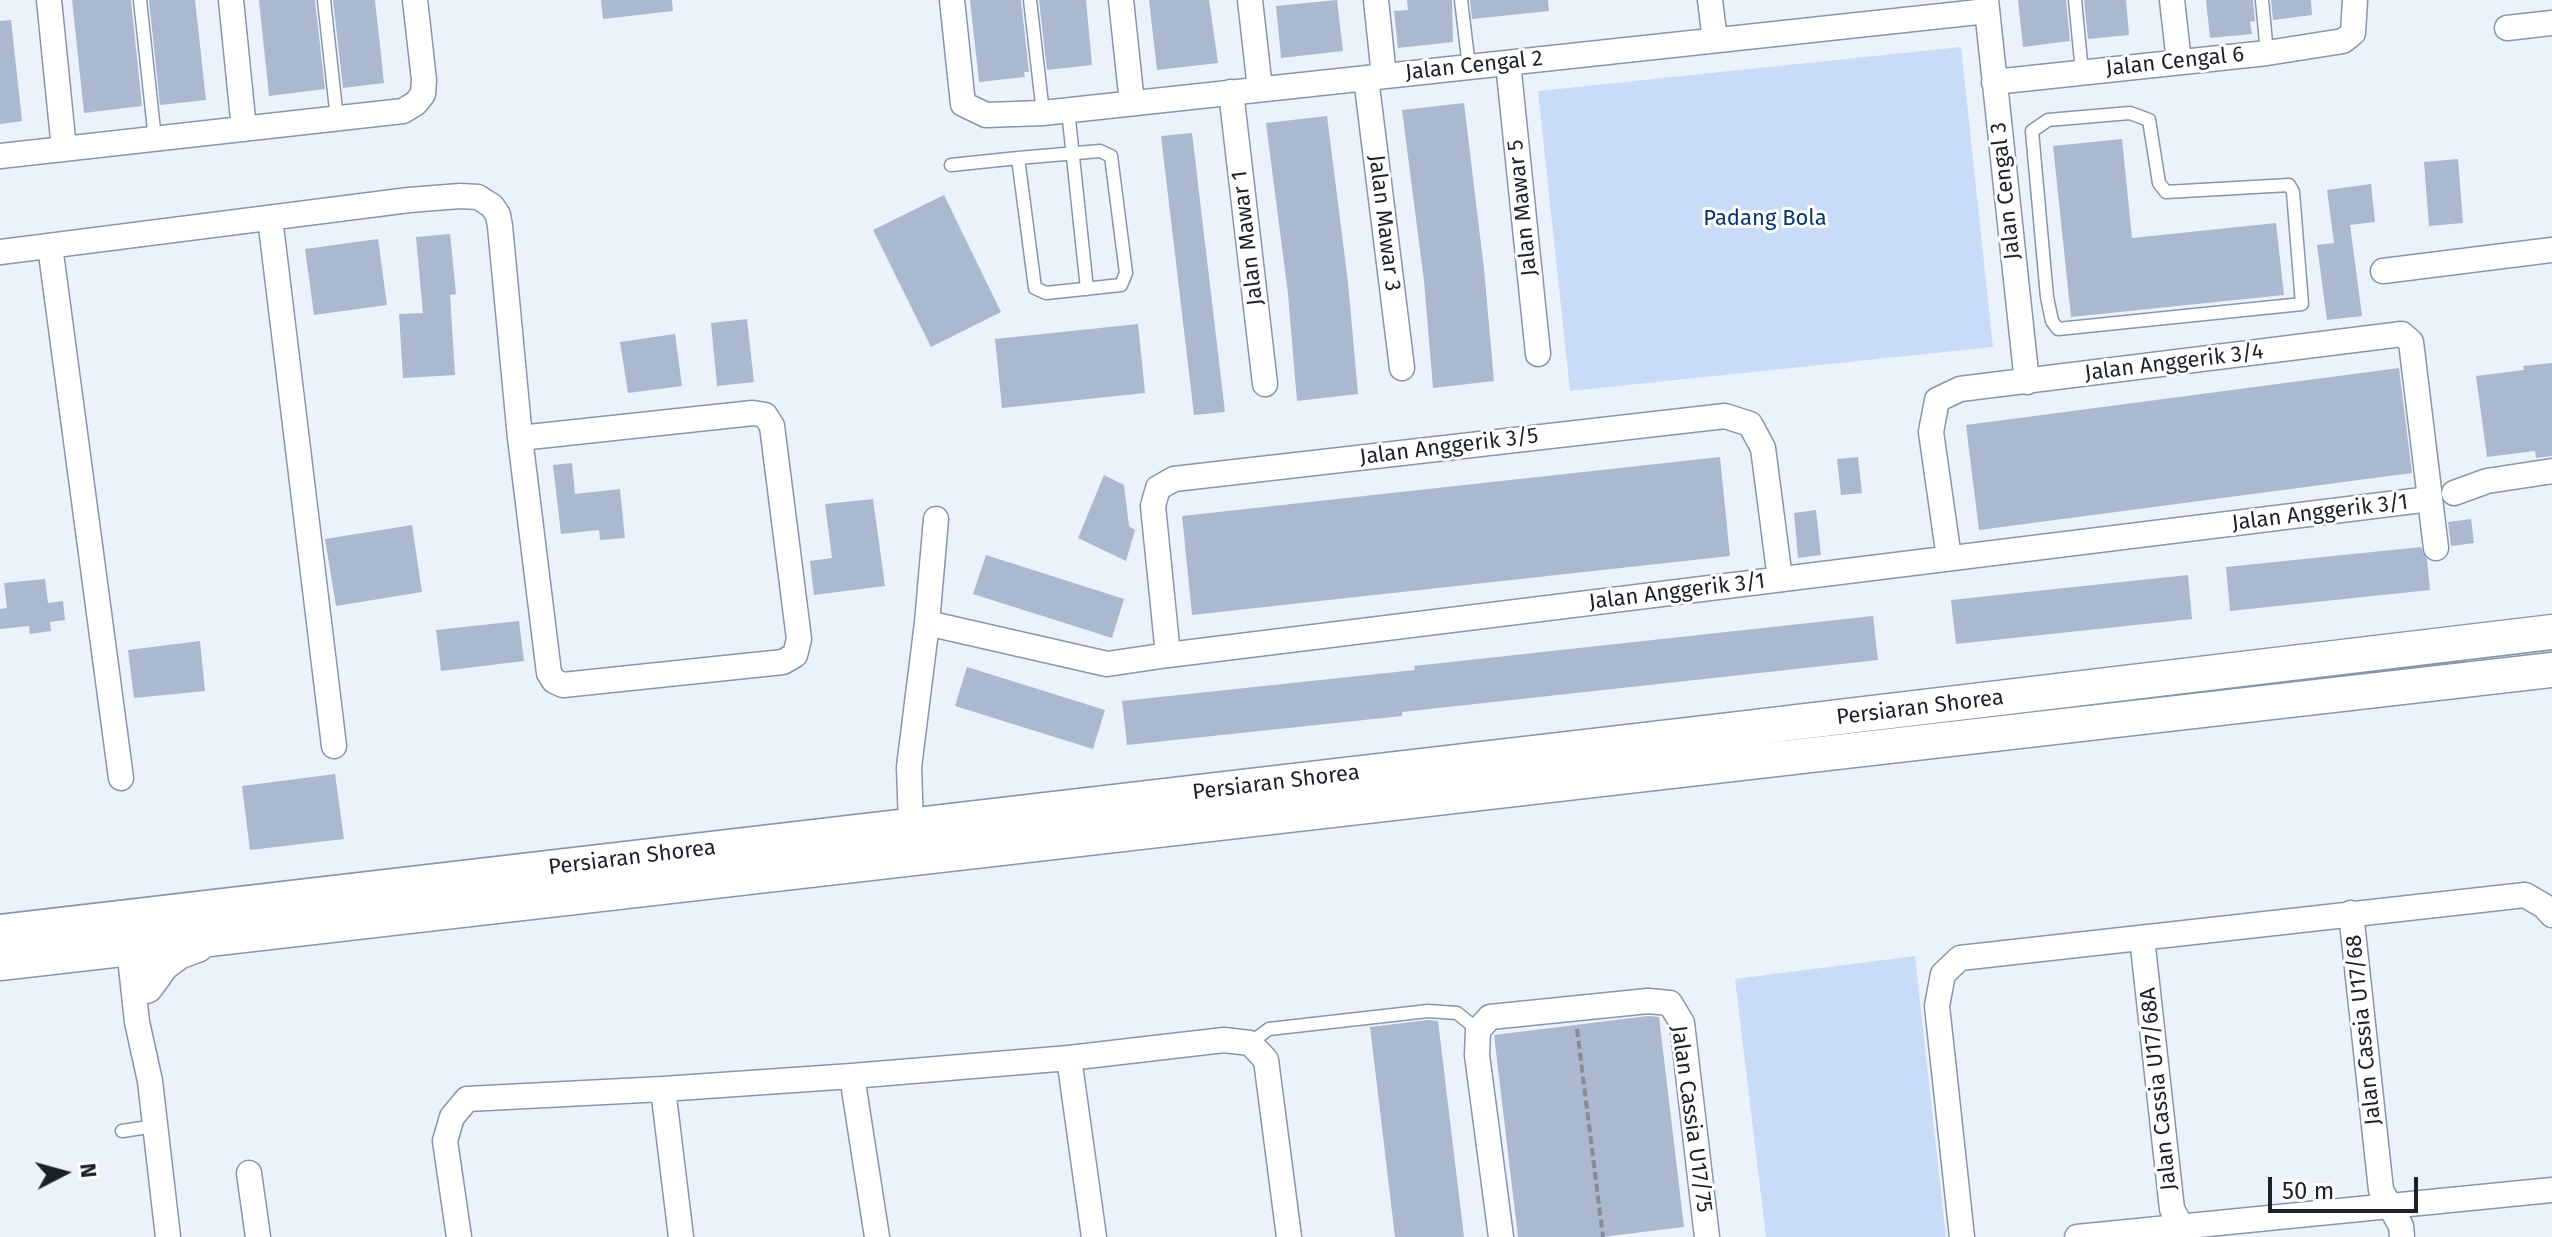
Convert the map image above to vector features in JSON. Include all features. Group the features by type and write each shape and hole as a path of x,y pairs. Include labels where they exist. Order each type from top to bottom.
{"main road":[{"name":"Persiaran Shorea","path":"217,923 911,825 2552,632"},
{"name":"Persiaran Shorea","path":"0,963 76,939 217,923 821,868 2552,670"},
{"path":"821,868 839,857 888,844 902,837 911,825 926,839 1003,846"},
{"path":"76,939 105,930 135,946 175,922 217,923"},
{"path":"76,939 139,987 162,964 217,923"},
{"name":"Persiaran Shorea","path":"0,932 76,939"}],"street":[{"path":"49,0 64,149"},
{"path":"231,0 244,129"},
{"path":"0,156 403,111 423,94 415,0"},
{"name":"Jalan Cengal 2","path":"952,0 963,104 986,115 1043,113 1508,63 1986,5"},
{"path":"1121,0 1132,103"},
{"path":"1250,0 1260,89"},
{"name":"Jalan Mawar 3","path":"1376,0 1375,77 1402,368"},
{"path":"1710,0 1715,40"},
{"path":"2172,0 2179,62"},
{"name":"Jalan Cengal 6","path":"1994,82 2267,53 2343,41 2353,33 2355,0"},
{"name":"Jalan Cengal 3","path":"1986,5 2027,382"},
{"path":"2507,28 2552,23"},
{"name":"Jalan Mawar 5","path":"1508,63 1538,354"},
{"name":"Jalan Mawar 1","path":"1231,92 1265,384"},
{"path":"0,252 460,196 478,197 492,206 500,226 520,438 549,673 554,681 563,685 783,662 795,655 799,639 772,426 765,415 753,413 520,438"},
{"path":"270,218 334,746"},
{"path":"50,246 121,778"},
{"path":"2383,271 2552,250"},
{"name":"Jalan Anggerik 3/4","path":"1949,558 1931,432 1937,400 1960,389 2402,334 2411,342 2436,548"},
{"name":"Jalan Anggerik 3/5","path":"1168,655 1153,506 1158,488 1174,479 1725,416 1750,424 1763,448 1780,579"},
{"path":"2454,493 2487,481 2552,471"},
{"name":"Jalan Anggerik 3/1","path":"927,623 1107,664 2430,499"},
{"path":"911,825 909,767 936,519"},
{"path":"1962,1237 1937,1006 1943,974 1960,958 2525,895 2544,906 2552,915"},
{"name":"Jalan Cassia U17/68","path":"2351,913 2381,1190 2401,1226 2402,1237"},
{"name":"Jalan Cassia U17/68A","path":"2142,938 2172,1209 2184,1232"},
{"path":"135,946 139,987 150,1022 150,1081 168,1237"},
{"name":"Jalan Cassia U17/75","path":"1574,1008 1648,1001 1670,1003 1682,1023 1707,1237"},
{"path":"1501,1237 1477,1055 1478,1030 1490,1017 1574,1008"},
{"path":"459,1237 445,1141 452,1117 467,1099 852,1076 1069,1058 1224,1040 1258,1051 1289,1237"},
{"path":"1069,1058 1094,1237"},
{"path":"852,1076 877,1237"},
{"path":"663,1089 681,1237"},
{"path":"249,1173 258,1237"},
{"path":"2077,1237 2184,1232 2390,1205 2552,1190"}],"lane":[{"path":"140,0 155,139"},
{"path":"324,0 337,119"},
{"path":"1030,0 1043,113"},
{"path":"1461,0 1469,67"},
{"path":"2075,0 2082,72"},
{"path":"2262,0 2267,53"},
{"path":"1068,110 1087,289"},
{"path":"2130,113 2149,120 2159,183 2166,192 2289,185 2293,192 2302,304 2058,329 2052,321 2047,297 2032,131 2048,120 2130,113"},
{"path":"951,165 1018,158 1100,151 1111,156 1126,273 1121,285 1046,293 1035,288 1018,158"},
{"path":"2017,300 2047,297"},
{"path":"1258,1051 1269,1029 1428,1011 1457,1013 1478,1030"},
{"path":"122,1131 155,1126"}],"path":[{"path":"1574,1008 1603,1237"}],"green space":[{"name":"Padang Bola","path":"1961,47 1993,347 1570,391 1538,91"},
{"path":"1915,956 1946,1237 1766,1237 1735,979"}],"building":[{"path":"72,0 131,0 142,106 84,113"},
{"path":"149,0 195,0 206,100 160,105"},
{"path":"259,0 315,0 325,89 269,96"},
{"path":"333,0 375,0 384,83 343,88"},
{"path":"601,0 672,0 673,11 603,19"},
{"path":"970,0 1021,0 1029,72 1024,72 1025,77 979,82"},
{"path":"1039,0 1086,0 1092,65 1047,70"},
{"path":"1149,0 1209,0 1218,63 1157,70"},
{"path":"1337,0 1343,51 1281,58 1276,6"},
{"path":"1407,0 1452,0 1453,42 1398,48 1394,11 1408,10"},
{"path":"1470,0 1548,0 1549,11 1472,19"},
{"path":"2018,0 2066,0 2070,41 2023,47"},
{"path":"2084,0 2126,0 2129,35 2088,39"},
{"path":"2206,0 2253,0 2255,21 2250,22 2252,34 2210,38"},
{"path":"2271,0 2311,0 2312,15 2273,20"},
{"path":"11,20 22,121 0,124 0,21"},
{"path":"1464,103 1494,381 1433,388 1424,281 1402,110"},
{"path":"1327,116 1348,282 1358,394 1297,401 1288,294 1266,123"},
{"path":"1192,133 1225,412 1194,415 1161,136"},
{"path":"2122,139 2132,238 2276,223 2284,295 2071,317 2053,146"},
{"path":"2458,159 2463,223 2429,226 2424,162"},
{"path":"2371,184 2375,222 2350,225 2362,316 2327,320 2317,245 2334,243 2327,190"},
{"path":"944,195 1001,312 931,347 873,230"},
{"path":"450,234 456,294 450,295 455,375 403,378 399,314 423,313 416,237"},
{"path":"378,239 387,305 314,315 305,249"},
{"path":"747,319 754,382 717,386 711,323"},
{"path":"1138,324 1145,393 1002,408 995,339"},
{"path":"675,334 682,386 628,393 620,342"},
{"path":"2552,363 2552,456 2536,458 2535,451 2487,457 2476,376"},
{"path":"2399,368 2412,473 1979,530 1966,425"},
{"path":"1720,457 1730,556 1192,615 1182,516"},
{"path":"1858,457 1862,493 1841,495 1837,459"},
{"path":"572,463 575,494 620,489 625,538 600,540 599,530 561,534 553,465"},
{"path":"1104,475 1124,485 1129,526 1135,530 1126,561 1078,538"},
{"path":"873,499 885,586 814,595 810,561 832,558 825,504"},
{"path":"1816,510 1821,555 1798,558 1794,513"},
{"path":"2471,519 2474,543 2451,546 2448,522"},
{"path":"412,525 422,592 336,606 325,539"},
{"path":"2421,547 2427,559 2430,590 2230,611 2226,567"},
{"path":"986,555 1124,599 1112,638 973,594"},
{"path":"2188,575 2192,619 1956,644 1951,600"},
{"path":"45,579 48,603 63,601 65,620 50,622 51,631 30,634 29,626 0,629 0,609 7,608 4,583"},
{"path":"1873,616 1878,660 1127,745 1122,701"},
{"path":"519,621 524,661 441,671 436,630"},
{"path":"200,641 205,691 134,698 128,650"},
{"path":"967,667 1105,710 1093,749 955,706"},
{"path":"335,774 344,839 250,850 242,786"},
{"path":"1659,1017 1684,1227 1602,1237 1518,1237 1494,1035"},
{"path":"1438,1021 1464,1237 1395,1237 1370,1027"}]}
